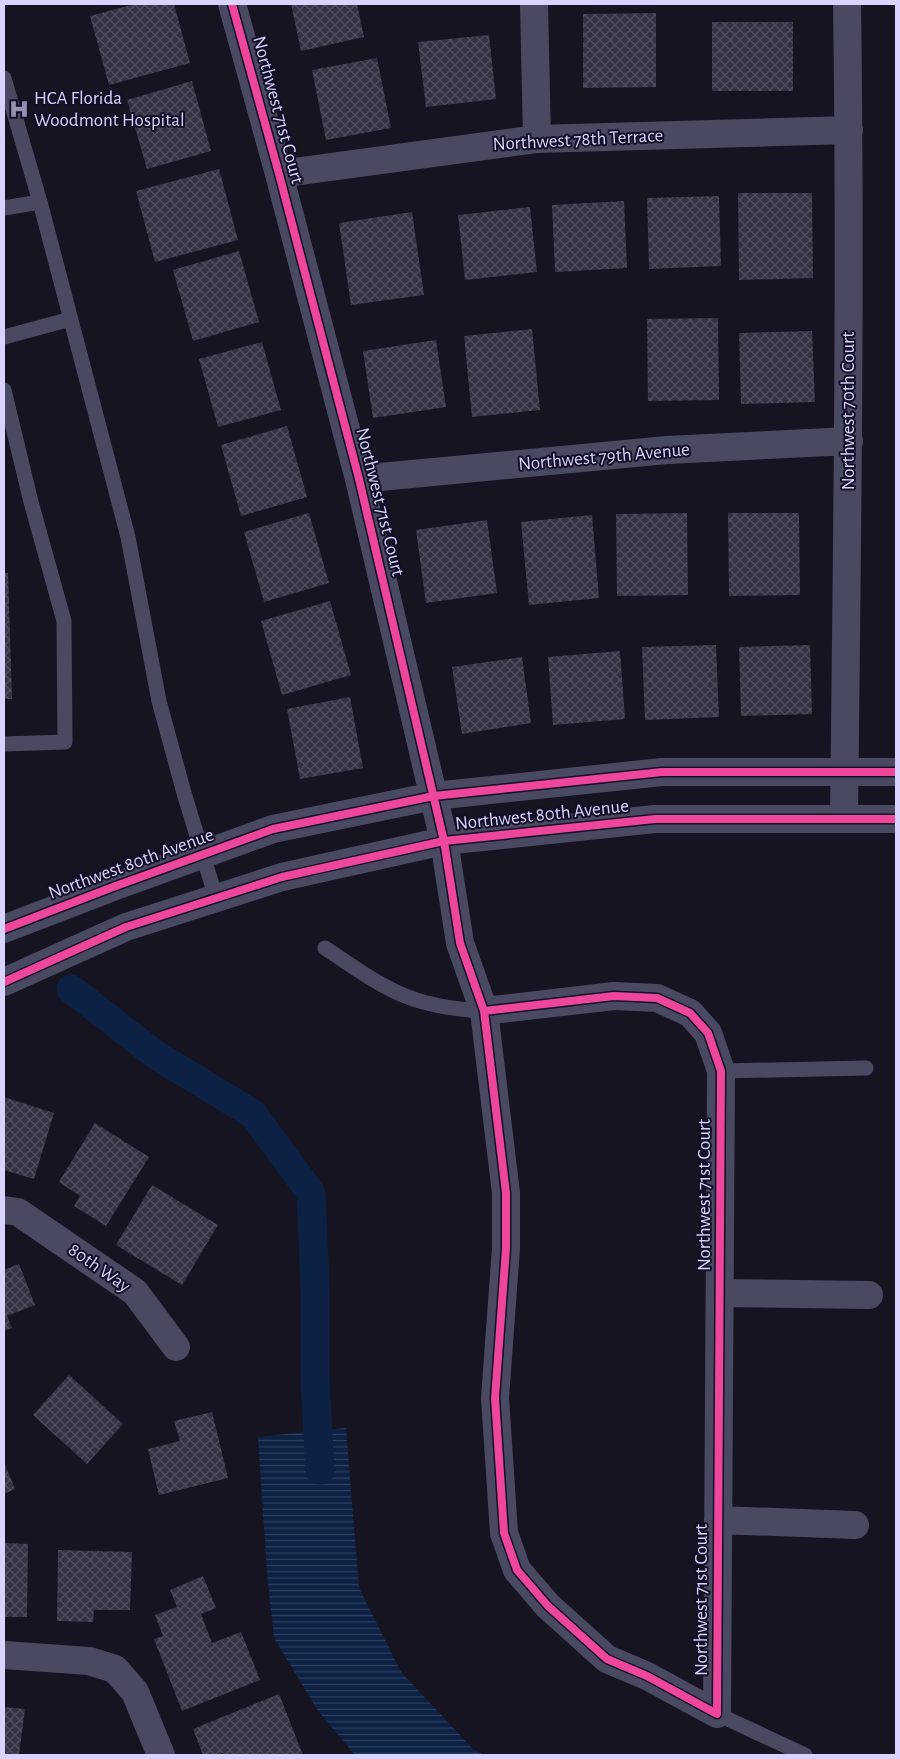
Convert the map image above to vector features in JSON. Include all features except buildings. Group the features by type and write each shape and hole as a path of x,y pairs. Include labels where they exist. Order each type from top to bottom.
{"street":[{"name":"Northwest 71st Court","path":"232,4 280,174 359,479 444,841 460,942 484,1011 506,1192 506,1248 495,1398 504,1533 517,1570 548,1606 607,1659 646,1676 717,1714 721,1071 708,1033 690,1013 658,998 614,996 484,1011"},
{"path":"534,4 537,139"},
{"name":"Northwest 70th Court","path":"844,819 849,441 847,4"},
{"name":"Northwest 78th Terrace","path":"280,174 537,139 849,130"},
{"name":"Northwest 79th Avenue","path":"359,479 667,450 849,441"},
{"name":"Northwest 80th Avenue","path":"4,929 113,886 273,829 434,796 662,772 896,772"},
{"name":"Northwest 80th Avenue","path":"4,982 126,927 216,898 282,877 444,841 655,819 896,819"},
{"name":"80th Way","path":"4,1210 18,1212 135,1292 176,1347"},
{"name":"Northwest 71st Court","path":"720,1293 869,1295"},
{"name":"Northwest 71st Court","path":"718,1520 855,1525"},
{"path":"4,1655 89,1661 115,1669 135,1692 162,1755"}],"lane":[{"path":"4,78 40,202 128,536 159,701 184,794 216,898"},
{"path":"4,208 40,202"},
{"path":"4,337 71,319"},
{"path":"4,390 31,502 64,621 65,732 65,742 4,744"},
{"path":"325,948 400,994 425,1003 455,1009 484,1011"},
{"path":"721,1071 866,1068"},
{"path":"717,1714 806,1755"}],"water":[{"path":"346,1428 359,1588 401,1672 473,1749 484,1755 355,1755 318,1711 274,1638 267,1573 258,1437"}],"waterway":[{"path":"71,989 156,1055 253,1114 311,1193 315,1286 315,1380 320,1470"}],"cycle path":[{"path":"232,4 359,479 444,841 460,943 484,1011 614,996 657,998 690,1013 708,1033 721,1071 717,1714 647,1676 607,1659 548,1606 517,1570 504,1533 495,1398 506,1248 506,1193 484,1011"},
{"path":"4,929 273,829 434,796 662,772 896,772"},
{"path":"4,982 126,927 282,877 444,841 655,819 896,819"}],"place":[{"name":"HCA Florida Woodmont Hospital","path":"19,109"}]}
